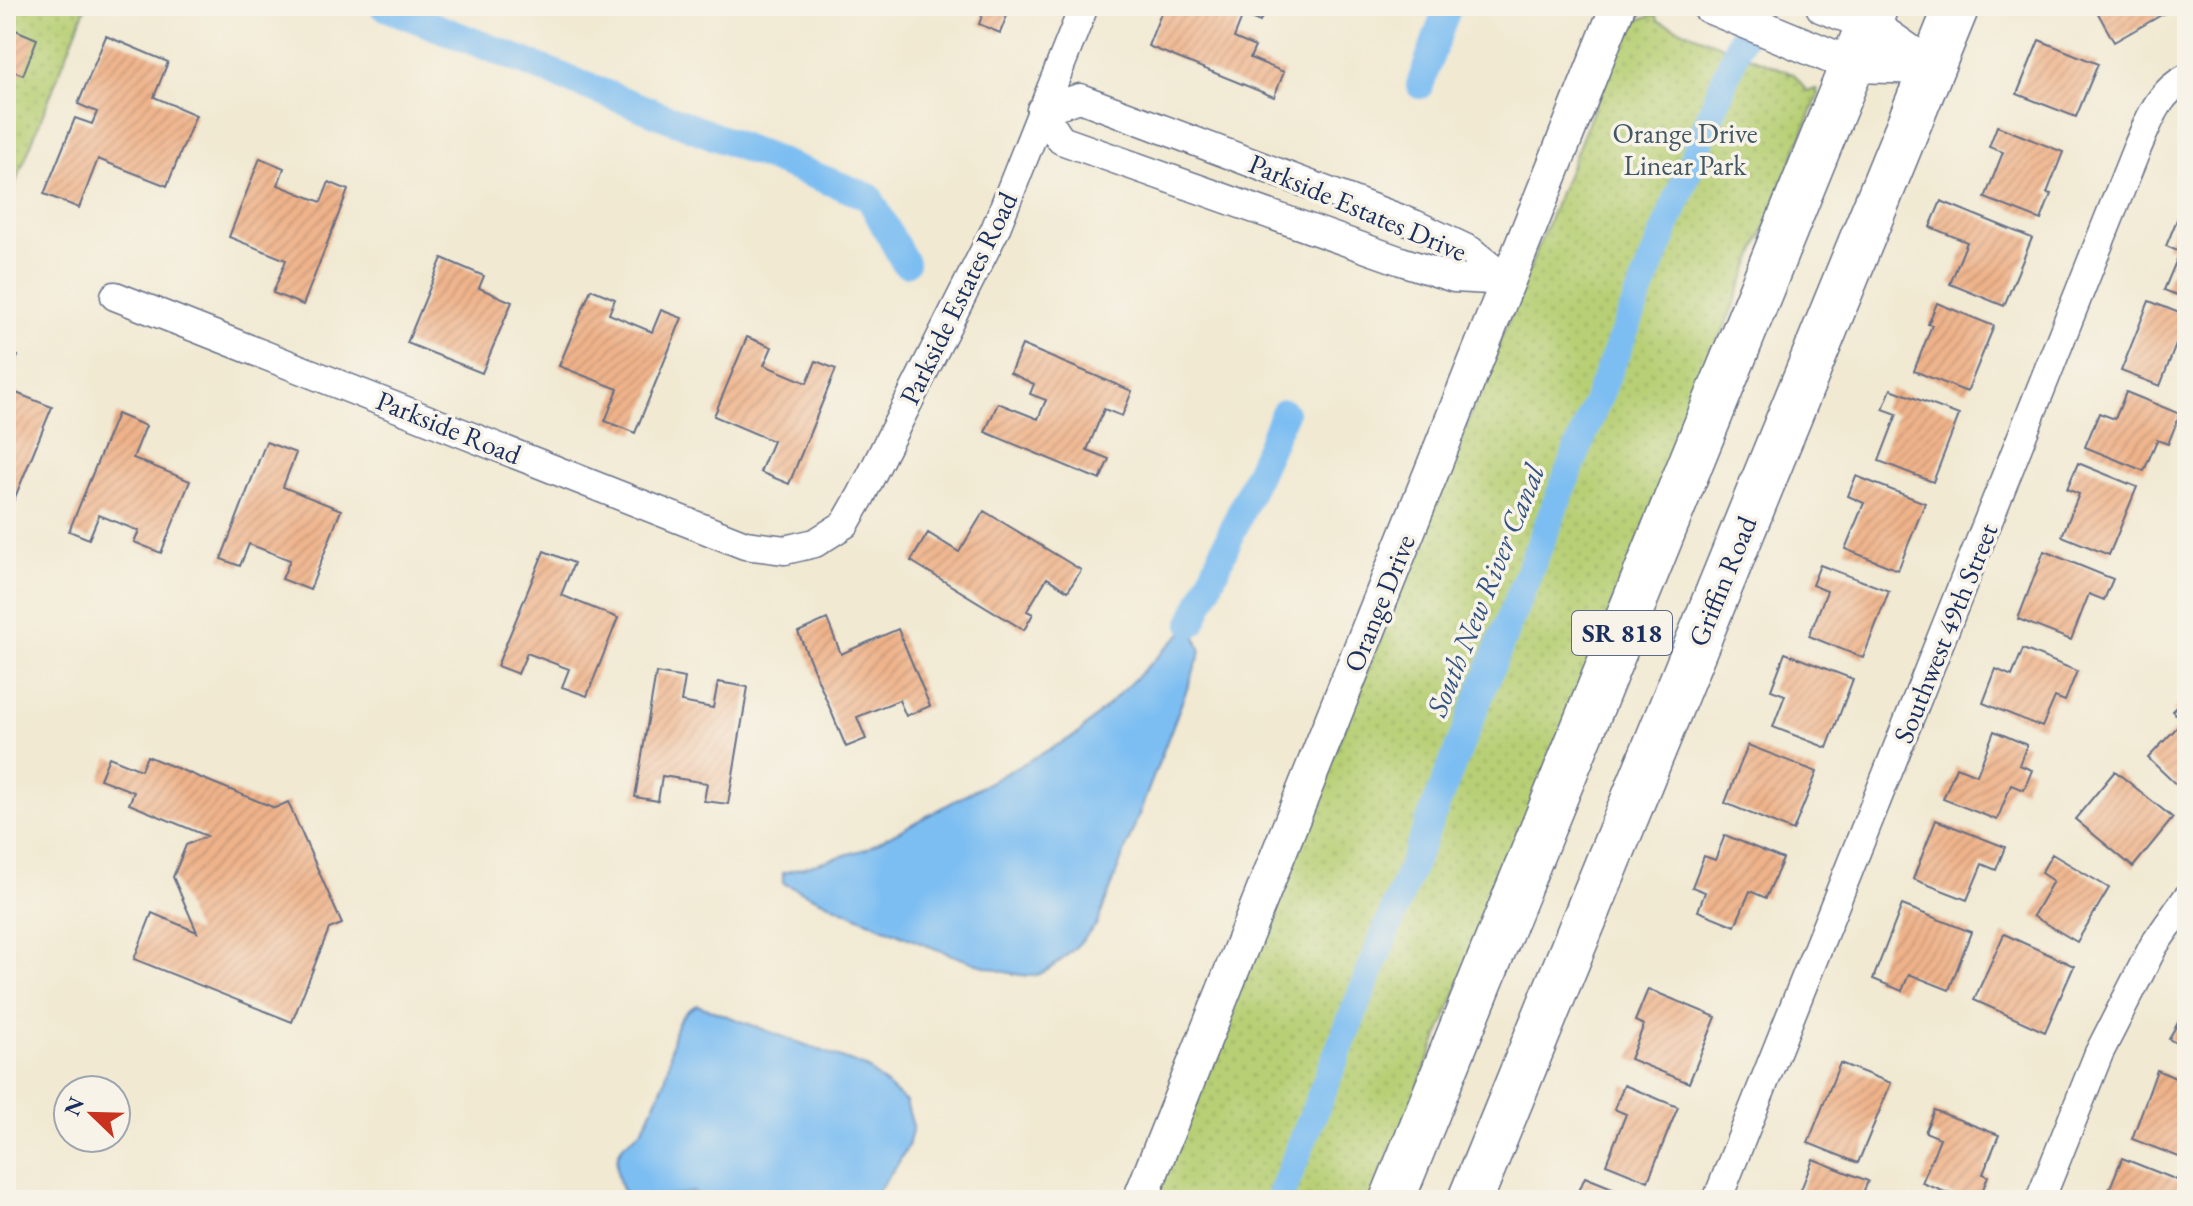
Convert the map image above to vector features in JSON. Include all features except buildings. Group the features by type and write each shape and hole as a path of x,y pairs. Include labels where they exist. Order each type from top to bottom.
{"main road":[{"name":"Griffin Road","path":"1470,1200 1957,6"},
{"name":"SR 818","path":"1392,1200 1850,11"}],"street":[{"name":"Parkside Estates Road","path":"785,550 815,543 845,524 861,496 995,230 1084,6"},
{"name":"Orange Drive","path":"1140,1200 1618,6"},
{"path":"1709,6 1834,57 1931,67"},
{"path":"1850,11 1931,67"},
{"name":"Southwest 49th Street","path":"1717,1200 2137,148 2157,105 2170,90 2187,78"},
{"name":"Parkside Estates Drive","path":"1080,98 1414,224 1471,251 1508,281 1454,278 1061,140 1041,110 1080,98"},
{"path":"1226,199 1243,159"},
{"name":"Parkside Road","path":"115,296 745,545 785,550"},
{"path":"2040,1200 2099,1053 2154,945 2187,898"}],"green space":[{"path":"6,6 86,6 6,207"},
{"name":"Orange Drive Linear Park","path":"1655,14 1659,21 1794,74 1807,91 1817,89 1818,96 1372,1200 1154,1200 1626,29 1638,20"}],"water":[{"path":"1192,623 1201,652 1097,924 1052,967 1036,975 987,967 912,940 783,883 783,873 866,849 1078,734"},
{"path":"697,1005 866,1067 906,1102 913,1127 908,1146 871,1200 707,1200 693,1192 647,1199 623,1191 617,1168 620,1150 639,1133 648,1119 667,1074 675,1029 687,1011"}],"waterway":[{"path":"383,6 869,197 905,263"},
{"path":"1420,85 1448,6"},
{"name":"South New River Canal","path":"1279,1200 1754,6"},
{"path":"1192,623 1284,413"}]}
